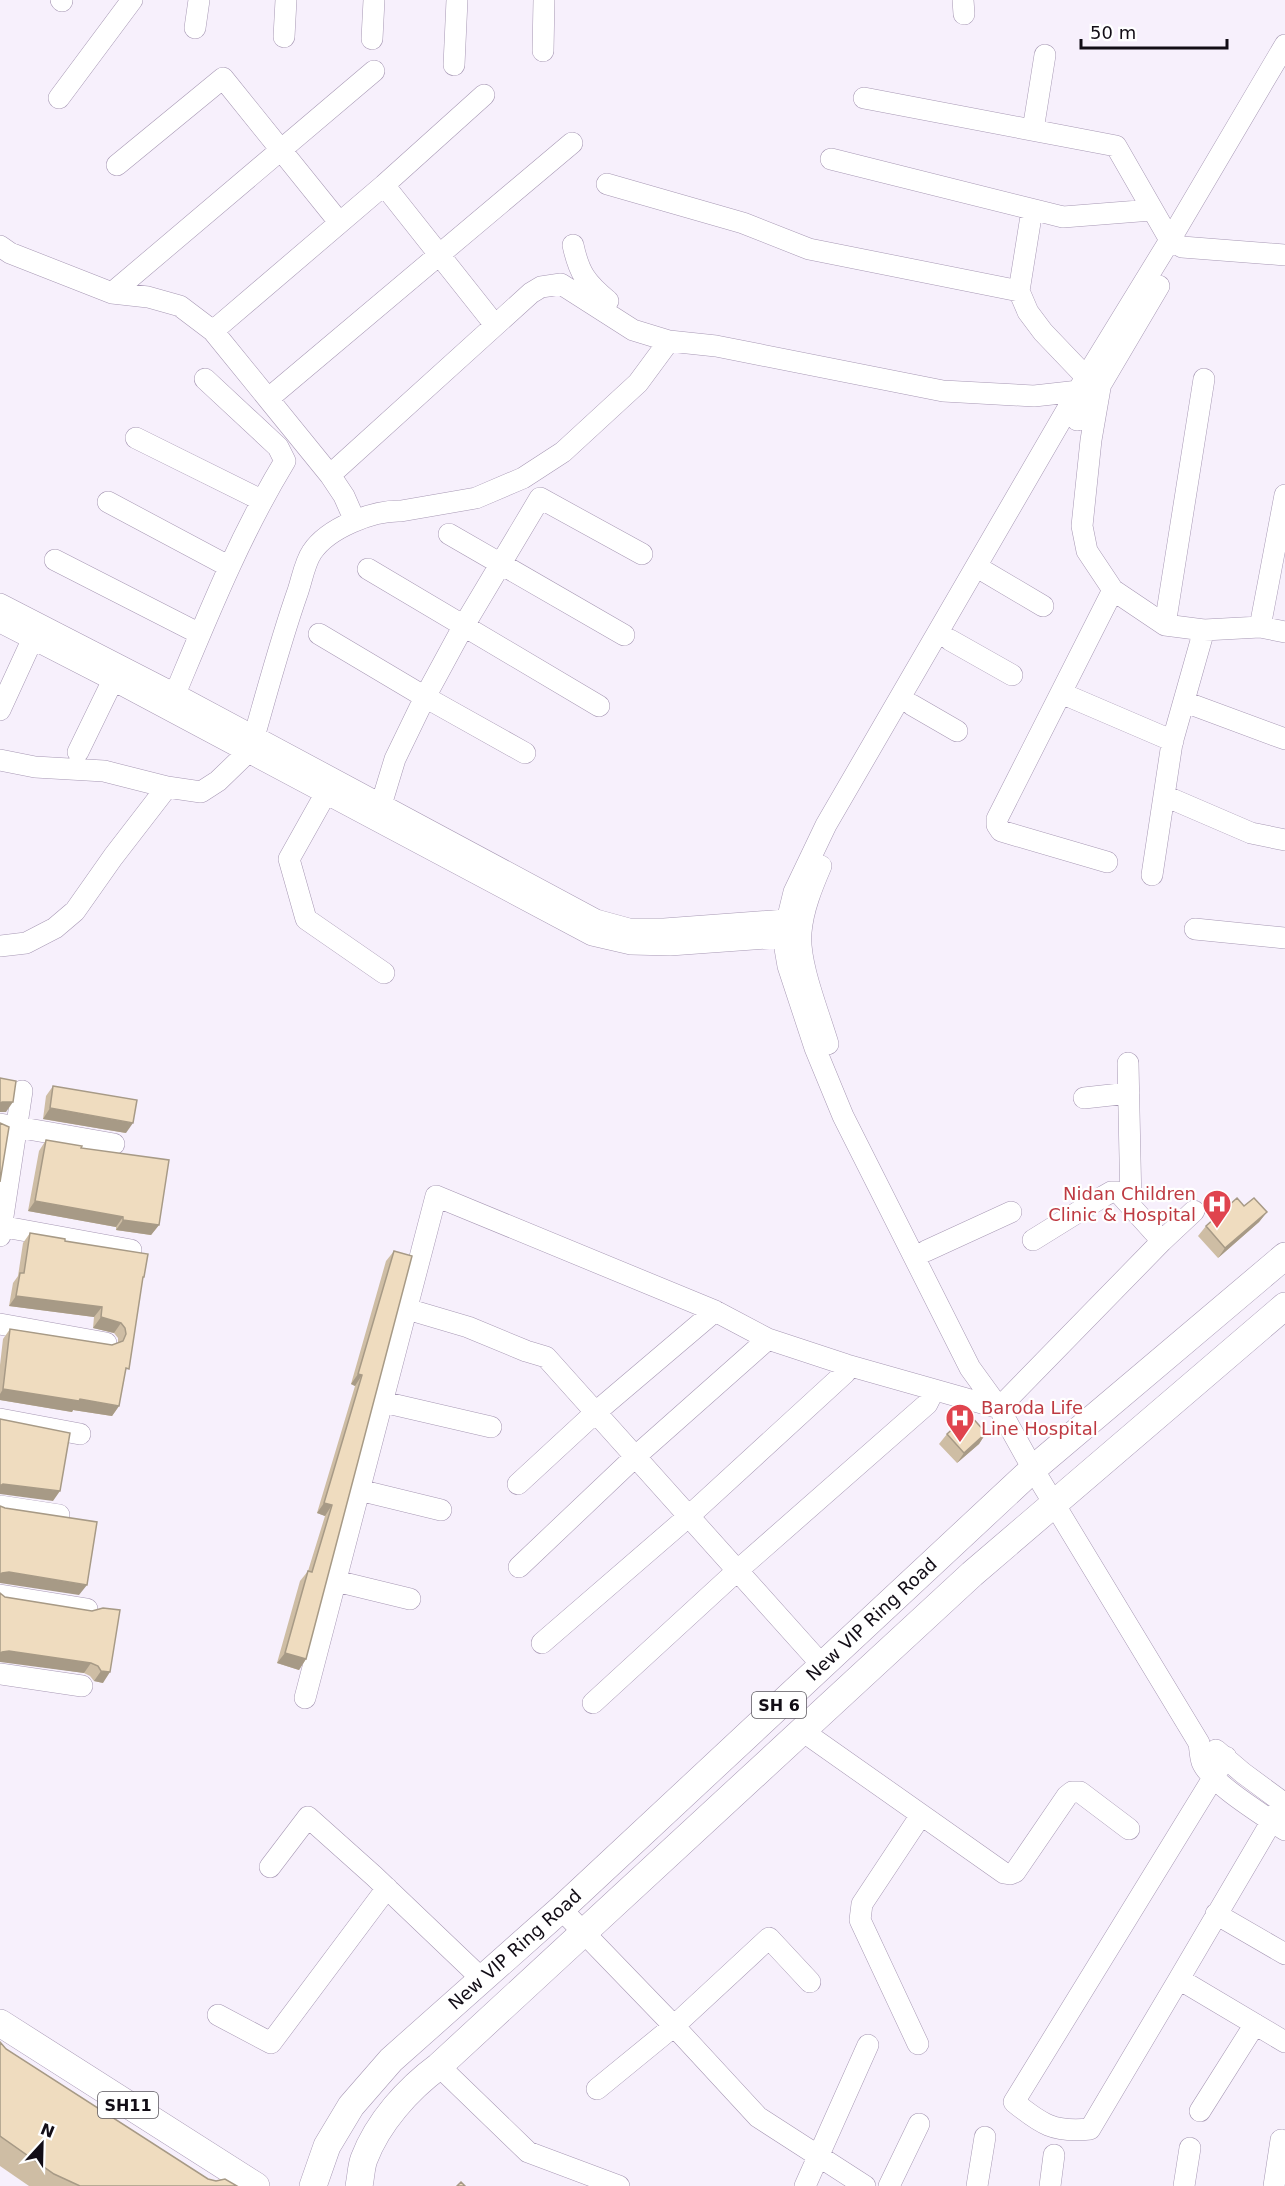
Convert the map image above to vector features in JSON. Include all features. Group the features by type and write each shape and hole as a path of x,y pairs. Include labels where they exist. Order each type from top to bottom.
{"main road":[{"name":"New VIP Ring Road","path":"313,2186 327,2146 351,2106 391,2060 561,1909 1033,1469 1285,1256"},
{"name":"New VIP Ring Road","path":"359,2186 364,2159 384,2121 421,2079 440,2066 972,1574 1285,1306"},
{"name":"SH11","path":"0,2023 256,2186"}],"street":[{"path":"59,98 132,0"},
{"path":"195,28 199,0"},
{"path":"284,37 286,0"},
{"path":"372,39 374,0"},
{"path":"454,65 457,0"},
{"path":"543,51 544,0"},
{"path":"1278,1825 1244,1802 1213,1776 1202,1763 1199,1743 1033,1469 999,1408 970,1368 843,1116 815,1048 788,966 794,927 794,892 826,825 983,570 1267,90 1285,45"},
{"path":"1033,130 1045,54"},
{"path":"112,293 374,72"},
{"path":"1267,90 1285,72"},
{"path":"117,165 223,78 339,222"},
{"path":"213,331 384,185 484,95"},
{"path":"864,99 1116,146 1152,210 1176,244 1285,255"},
{"path":"269,399 572,143"},
{"path":"831,159 1063,217 1152,210"},
{"path":"607,184 743,223 809,249 1019,291"},
{"path":"384,185 495,325"},
{"path":"1032,210 1019,291 1029,312 1043,332 1090,386"},
{"path":"1176,244 1102,352 1090,386 1091,440 1082,526 1087,550 1113,591 1165,625 1204,630 1260,627 1285,632"},
{"path":"573,245 577,266 584,279 596,291 669,341"},
{"path":"0,246 112,293 148,297 180,306 213,331 330,475 344,496 355,521"},
{"path":"330,475 531,292 541,287 561,284 633,330 669,341 716,346 943,391 1034,396 1090,386"},
{"path":"0,760 35,767 104,771 167,787 201,792 218,781 251,744 285,627 312,552 331,533 355,521 391,511 476,498 523,478 563,452 638,383 669,341"},
{"path":"175,694 228,566 261,500 285,461 278,447 205,379"},
{"path":"1165,625 1204,379"},
{"path":"136,438 261,500"},
{"path":"1260,627 1285,495"},
{"path":"381,805 395,759 425,698 463,627 540,498 642,554"},
{"path":"108,502 228,566"},
{"path":"449,534 624,635"},
{"path":"55,560 200,634"},
{"path":"368,569 599,706"},
{"path":"983,570 1043,606"},
{"path":"983,570 950,640 838,832 794,927 828,1043 855,1109 983,1362 999,1408"},
{"path":"1107,862 1001,831 997,825 997,819 1113,591"},
{"path":"0,604 175,694 326,793 592,935 631,944 670,945 794,927"},
{"path":"0,622 113,680 381,805 596,920 629,929 794,927"},
{"path":"1152,875 1173,741 1204,630"},
{"path":"319,634 425,698 525,753"},
{"path":"0,710 33,638"},
{"path":"950,640 1012,675"},
{"path":"78,752 113,680"},
{"path":"1061,693 1173,741"},
{"path":"1185,702 1285,739"},
{"path":"912,705 957,731"},
{"path":"0,946 26,943 55,928 75,911 167,787"},
{"path":"326,793 289,859 306,919 384,973"},
{"path":"1165,796 1251,833 1285,840"},
{"path":"1195,928 1285,938"},
{"path":"1128,1063 1131,1206"},
{"path":"22,1091 8,1125 1,1230 131,1250"},
{"path":"1084,1098 1129,1093"},
{"path":"8,1125 114,1144"},
{"path":"1033,1240 1111,1192 1118,1192 1162,1241"},
{"path":"305,1698 436,1196 715,1311 768,1339 848,1365 999,1408"},
{"path":"999,1408 1194,1211"},
{"path":"926,1251 1011,1212"},
{"path":"407,1309 468,1327 546,1357 822,1665"},
{"path":"518,1484 596,1412 715,1311"},
{"path":"0,1324 106,1343"},
{"path":"519,1567 636,1456 768,1339"},
{"path":"542,1643 689,1516 845,1373 848,1365"},
{"path":"592,1703 738,1570 927,1404 934,1390"},
{"path":"383,1402 491,1427"},
{"path":"0,1419 80,1434"},
{"path":"359,1490 441,1510"},
{"path":"0,1506 59,1515"},
{"path":"336,1581 410,1599"},
{"path":"0,1595 87,1609"},
{"path":"0,1674 82,1686"},
{"path":"801,1730 1010,1875 1015,1872 1072,1792 1080,1792 1129,1829"},
{"path":"1199,1743 1218,1750 1284,1803 1278,1825 1216,1914 1090,2129 1068,2131 1039,2122 1014,2102 1226,1757"},
{"path":"918,2044 860,1920 859,1913 862,1904 921,1815"},
{"path":"270,1867 308,1818 387,1888 482,1979"},
{"path":"218,2015 271,2043 387,1888"},
{"path":"561,1909 758,2117 865,2186"},
{"path":"1216,1914 1285,1954"},
{"path":"597,2089 674,2026 769,1938 810,1982"},
{"path":"1179,1979 1285,2042"},
{"path":"1200,2111 1255,2024"},
{"path":"805,2186 868,2045"},
{"path":"440,2066 528,2152 595,2182 619,2186"},
{"path":"889,2186 919,2124"},
{"path":"977,2186 985,2137"},
{"path":"1274,2186 1281,2140 1285,2141"},
{"path":"1184,2186 1190,2148"},
{"path":"1050,2186 1054,2155"}],"building":[{"path":"0,1078 16,1081 13,1102 0,1104"},
{"path":"53,1086 137,1100 133,1123 50,1108"},
{"path":"0,1123 9,1127 0,1182"},
{"path":"46,1140 82,1146 81,1148 169,1160 159,1225 123,1220 123,1217 35,1201"},
{"path":"1237,1198 1244,1206 1254,1198 1267,1212 1225,1248 1206,1226"},
{"path":"30,1233 148,1254 129,1369 126,1368 119,1406 3,1389 10,1329 112,1345 123,1341 126,1334 121,1323 101,1317 102,1307 16,1296 20,1273 24,1273"},
{"path":"394,1251 412,1256 306,1659 285,1653 308,1571 312,1572 332,1505 324,1503 362,1375 358,1374"},
{"path":"969,1414 986,1433 964,1453 947,1434"},
{"path":"0,1419 70,1433 60,1491 3,1484 0,1486"},
{"path":"0,1506 97,1522 87,1585 9,1572 0,1575"},
{"path":"0,1593 5,1597 92,1611 103,1608 120,1610 110,1672 101,1671 98,1666 91,1663 9,1651 0,1654"},
{"path":"0,2042 6,2049 208,2179 216,2181 225,2179 237,2186 80,2186 54,2174 0,2136"}],"place":[{"name":"Nidan Children Clinic & Hospital","path":"1217,1230"},
{"name":"Baroda Life Line Hospital","path":"960,1444"}]}
